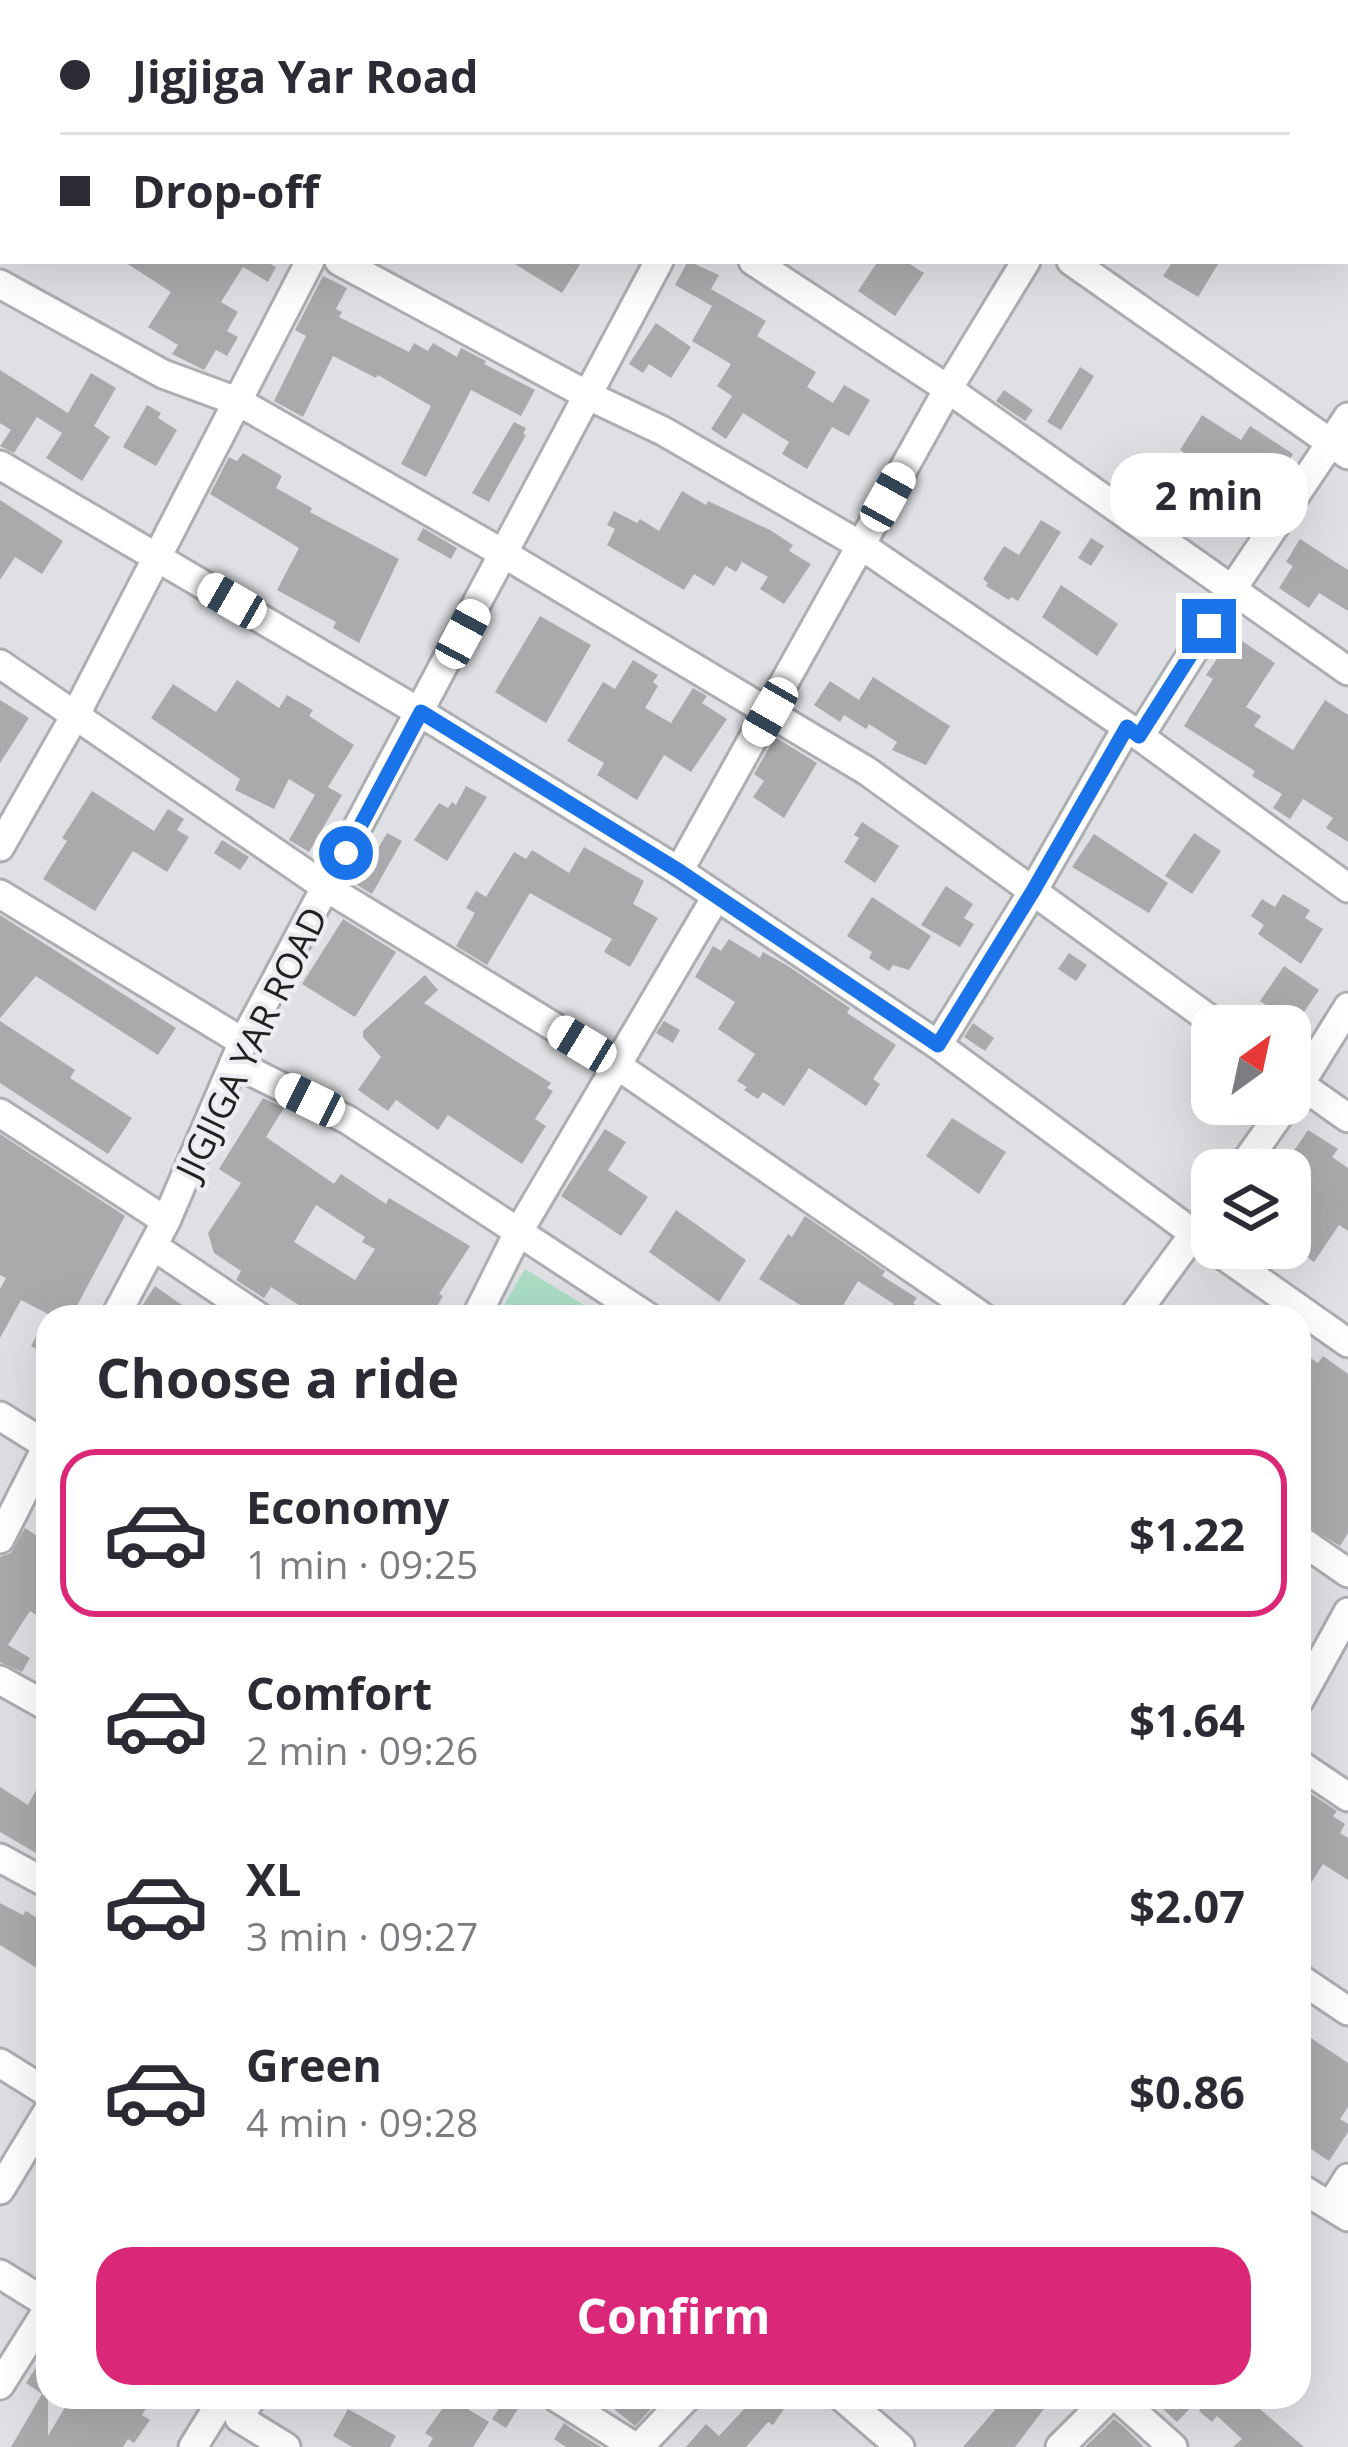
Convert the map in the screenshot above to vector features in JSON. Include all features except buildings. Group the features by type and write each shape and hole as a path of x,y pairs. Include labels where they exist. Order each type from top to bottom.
{"street":[{"path":"0,847 76,713 308,264"},
{"path":"345,264 663,431 862,546 1133,732 1348,888"},
{"name":"JIGJIGA YAR ROAD","path":"122,1305 239,1052 657,264"},
{"path":"758,264 949,389 1348,670"},
{"path":"679,871 1024,264"},
{"path":"1075,264 1339,449"},
{"path":"0,284 163,374 239,402 770,712 867,771 1191,1006"},
{"path":"938,1045 1133,732 1233,588 1339,449 1348,417"},
{"path":"0,465 421,712 679,871 938,1045 1191,1232"},
{"path":"0,664 327,888 618,1066 966,1305"},
{"path":"0,894 630,1305"},
{"path":"482,1305 520,1231 716,897"},
{"path":"1311,1063 1348,1006"},
{"path":"1311,1101 1348,1118"},
{"path":"0,1114 159,1233 245,1305"},
{"path":"1144,1305 1191,1258"},
{"path":"1243,1269 1294,1305"},
{"path":"1311,1317 1348,1343"},
{"path":"0,1416 36,1438"},
{"path":"0,1539 36,1468"},
{"path":"1311,1547 1348,1573"},
{"path":"1311,1679 1348,1612"},
{"path":"0,1680 36,1700"},
{"path":"1311,1772 1348,1797"},
{"path":"0,1858 36,1877"},
{"path":"1311,1986 1348,2011"},
{"path":"0,2063 36,2086"},
{"path":"0,2190 36,2131"},
{"path":"1317,2201 1348,2178"},
{"path":"0,2274 36,2299"},
{"path":"0,2385 36,2326"},
{"path":"193,2447 225,2409"},
{"path":"236,2409 286,2447"},
{"path":"575,2409 637,2447 675,2409"},
{"path":"856,2409 900,2447"},
{"path":"1060,2447 1100,2409"},
{"path":"1127,2409 1173,2447"}],"green space":[{"path":"525,1269 584,1305 504,1305"}],"route":[{"path":"346,853 421,712 679,871 938,1045 1127,727 1139,736 1209,626"}]}
